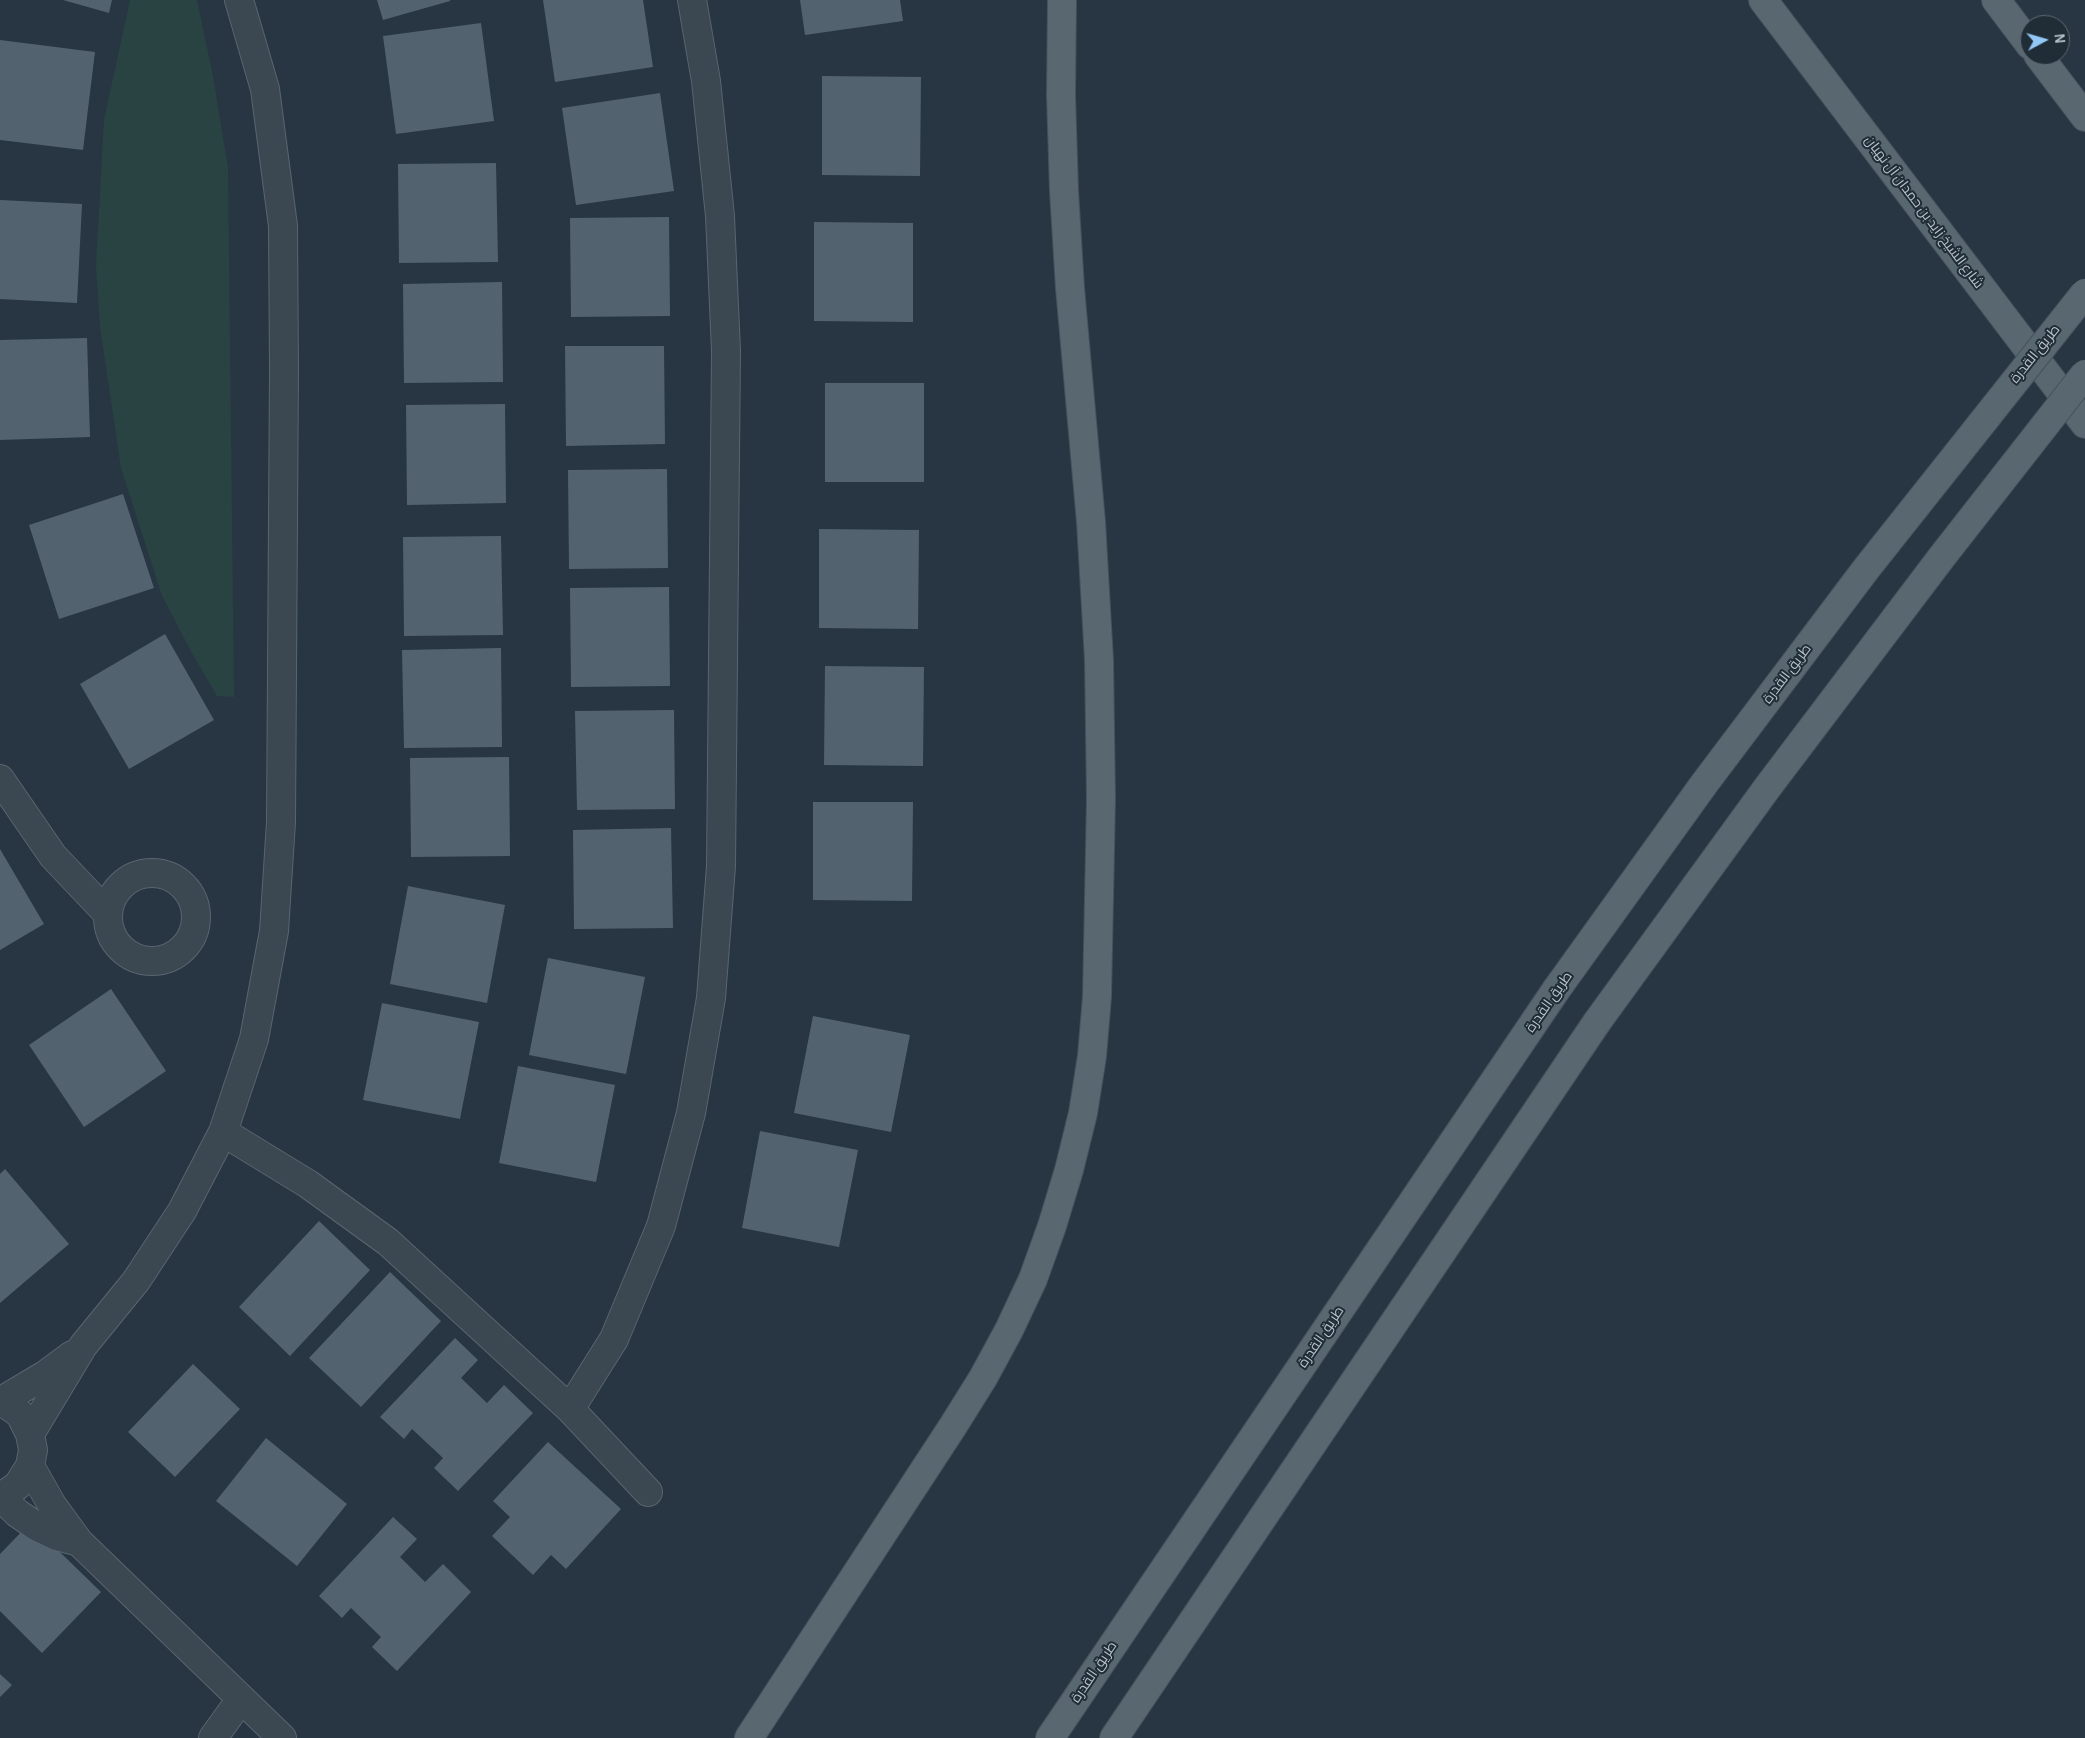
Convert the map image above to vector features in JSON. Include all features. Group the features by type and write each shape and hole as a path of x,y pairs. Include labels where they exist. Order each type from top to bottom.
{"main road":[{"path":"749,1738 953,1426 983,1378 1009,1330 1033,1279 1052,1226 1070,1170 1083,1113 1092,1056 1097,987 1101,799 1099,670 1091,522 1070,288 1064,191 1061,95 1062,0"},
{"name":"شارع الشيخ زايد بن حمدان آل نهيان","path":"1763,0 2085,424"},
{"path":"1996,0 2020,31"},
{"path":"2045,65 2085,118"},
{"name":"طريق القدرة","path":"1050,1738 1556,990 1704,784 1866,569 2085,293"},
{"path":"1114,1738 1598,1022 1773,780 1941,558 2085,374"}],"street":[{"path":"30,1434 83,1346 136,1281 182,1211 223,1132 254,1039 272,941 281,822 284,226 265,89 239,0"},
{"path":"570,1410 614,1338 661,1226 691,1113 711,998 721,866 726,351 720,216 706,81 692,0"},
{"path":"0,779 53,856 107,913"},
{"path":"223,1132 308,1184 388,1242 570,1410 648,1492"},
{"path":"79,1542 57,1536 36,1526 0,1498 18,1485 30,1466 33,1450 30,1434 20,1414 2,1400 45,1375 83,1346"},
{"path":"30,1466 52,1505 79,1542 282,1738"},
{"path":"213,1738 242,1699"}],"green space":[{"path":"130,0 197,0 213,76 228,168 234,697 217,696 162,596 121,468 111,401 100,327 96,265 104,120"}],"building":[{"path":"63,0 112,0 109,13"},
{"path":"377,0 450,0 450,1 383,20"},
{"path":"543,0 643,0 653,67 555,82"},
{"path":"800,0 900,0 903,21 805,35"},
{"path":"481,23 494,121 396,134 383,36"},
{"path":"0,40 95,52 83,150 0,140"},
{"path":"822,76 921,77 920,176 822,175"},
{"path":"660,93 674,191 576,205 562,108"},
{"path":"496,163 498,262 399,263 398,164"},
{"path":"0,200 82,204 77,303 0,299"},
{"path":"669,217 670,316 571,317 570,218"},
{"path":"814,222 913,223 913,322 814,321"},
{"path":"502,282 503,382 404,383 403,284"},
{"path":"87,338 90,437 0,440 0,340"},
{"path":"565,346 664,346 665,444 566,446"},
{"path":"825,383 924,383 924,482 825,482"},
{"path":"505,404 506,503 407,505 406,405"},
{"path":"667,469 668,568 569,569 568,470"},
{"path":"123,494 154,588 59,619 29,525"},
{"path":"819,529 919,530 918,629 819,628"},
{"path":"501,536 503,635 404,636 403,537"},
{"path":"669,587 670,686 571,687 570,588"},
{"path":"165,634 214,720 129,769 80,684"},
{"path":"501,648 502,747 404,748 402,650"},
{"path":"825,666 924,667 923,766 824,765"},
{"path":"674,710 675,809 577,810 575,711"},
{"path":"509,757 510,856 411,857 410,758"},
{"path":"813,802 913,802 912,901 813,900"},
{"path":"671,828 673,928 574,929 573,830"},
{"path":"0,849 44,924 0,950"},
{"path":"408,886 505,905 487,1003 390,984"},
{"path":"548,958 645,977 626,1074 529,1055"},
{"path":"111,989 166,1071 84,1127 29,1045"},
{"path":"382,1003 479,1022 460,1119 363,1100"},
{"path":"813,1016 910,1035 891,1132 794,1113"},
{"path":"518,1066 615,1085 596,1182 499,1163"},
{"path":"760,1131 858,1150 839,1247 742,1228"},
{"path":"5,1169 69,1244 0,1303 0,1174"},
{"path":"319,1221 370,1270 290,1356 239,1307"},
{"path":"390,1272 441,1321 361,1407 309,1358"},
{"path":"455,1338 478,1360 461,1378 487,1403 504,1385 533,1413 458,1491 434,1468 443,1458 412,1429 404,1439 380,1417"},
{"path":"193,1364 240,1409 175,1477 128,1432"},
{"path":"266,1438 347,1504 297,1566 216,1501"},
{"path":"548,1442 621,1509 566,1569 551,1555 533,1575 492,1536 510,1517 493,1501"},
{"path":"393,1517 417,1539 400,1557 425,1582 443,1564 471,1592 397,1671 372,1647 381,1637 351,1608 342,1618 319,1596"},
{"path":"30,1523 101,1592 42,1653 0,1611 0,1554"},
{"path":"0,1674 12,1685 0,1697"}]}
